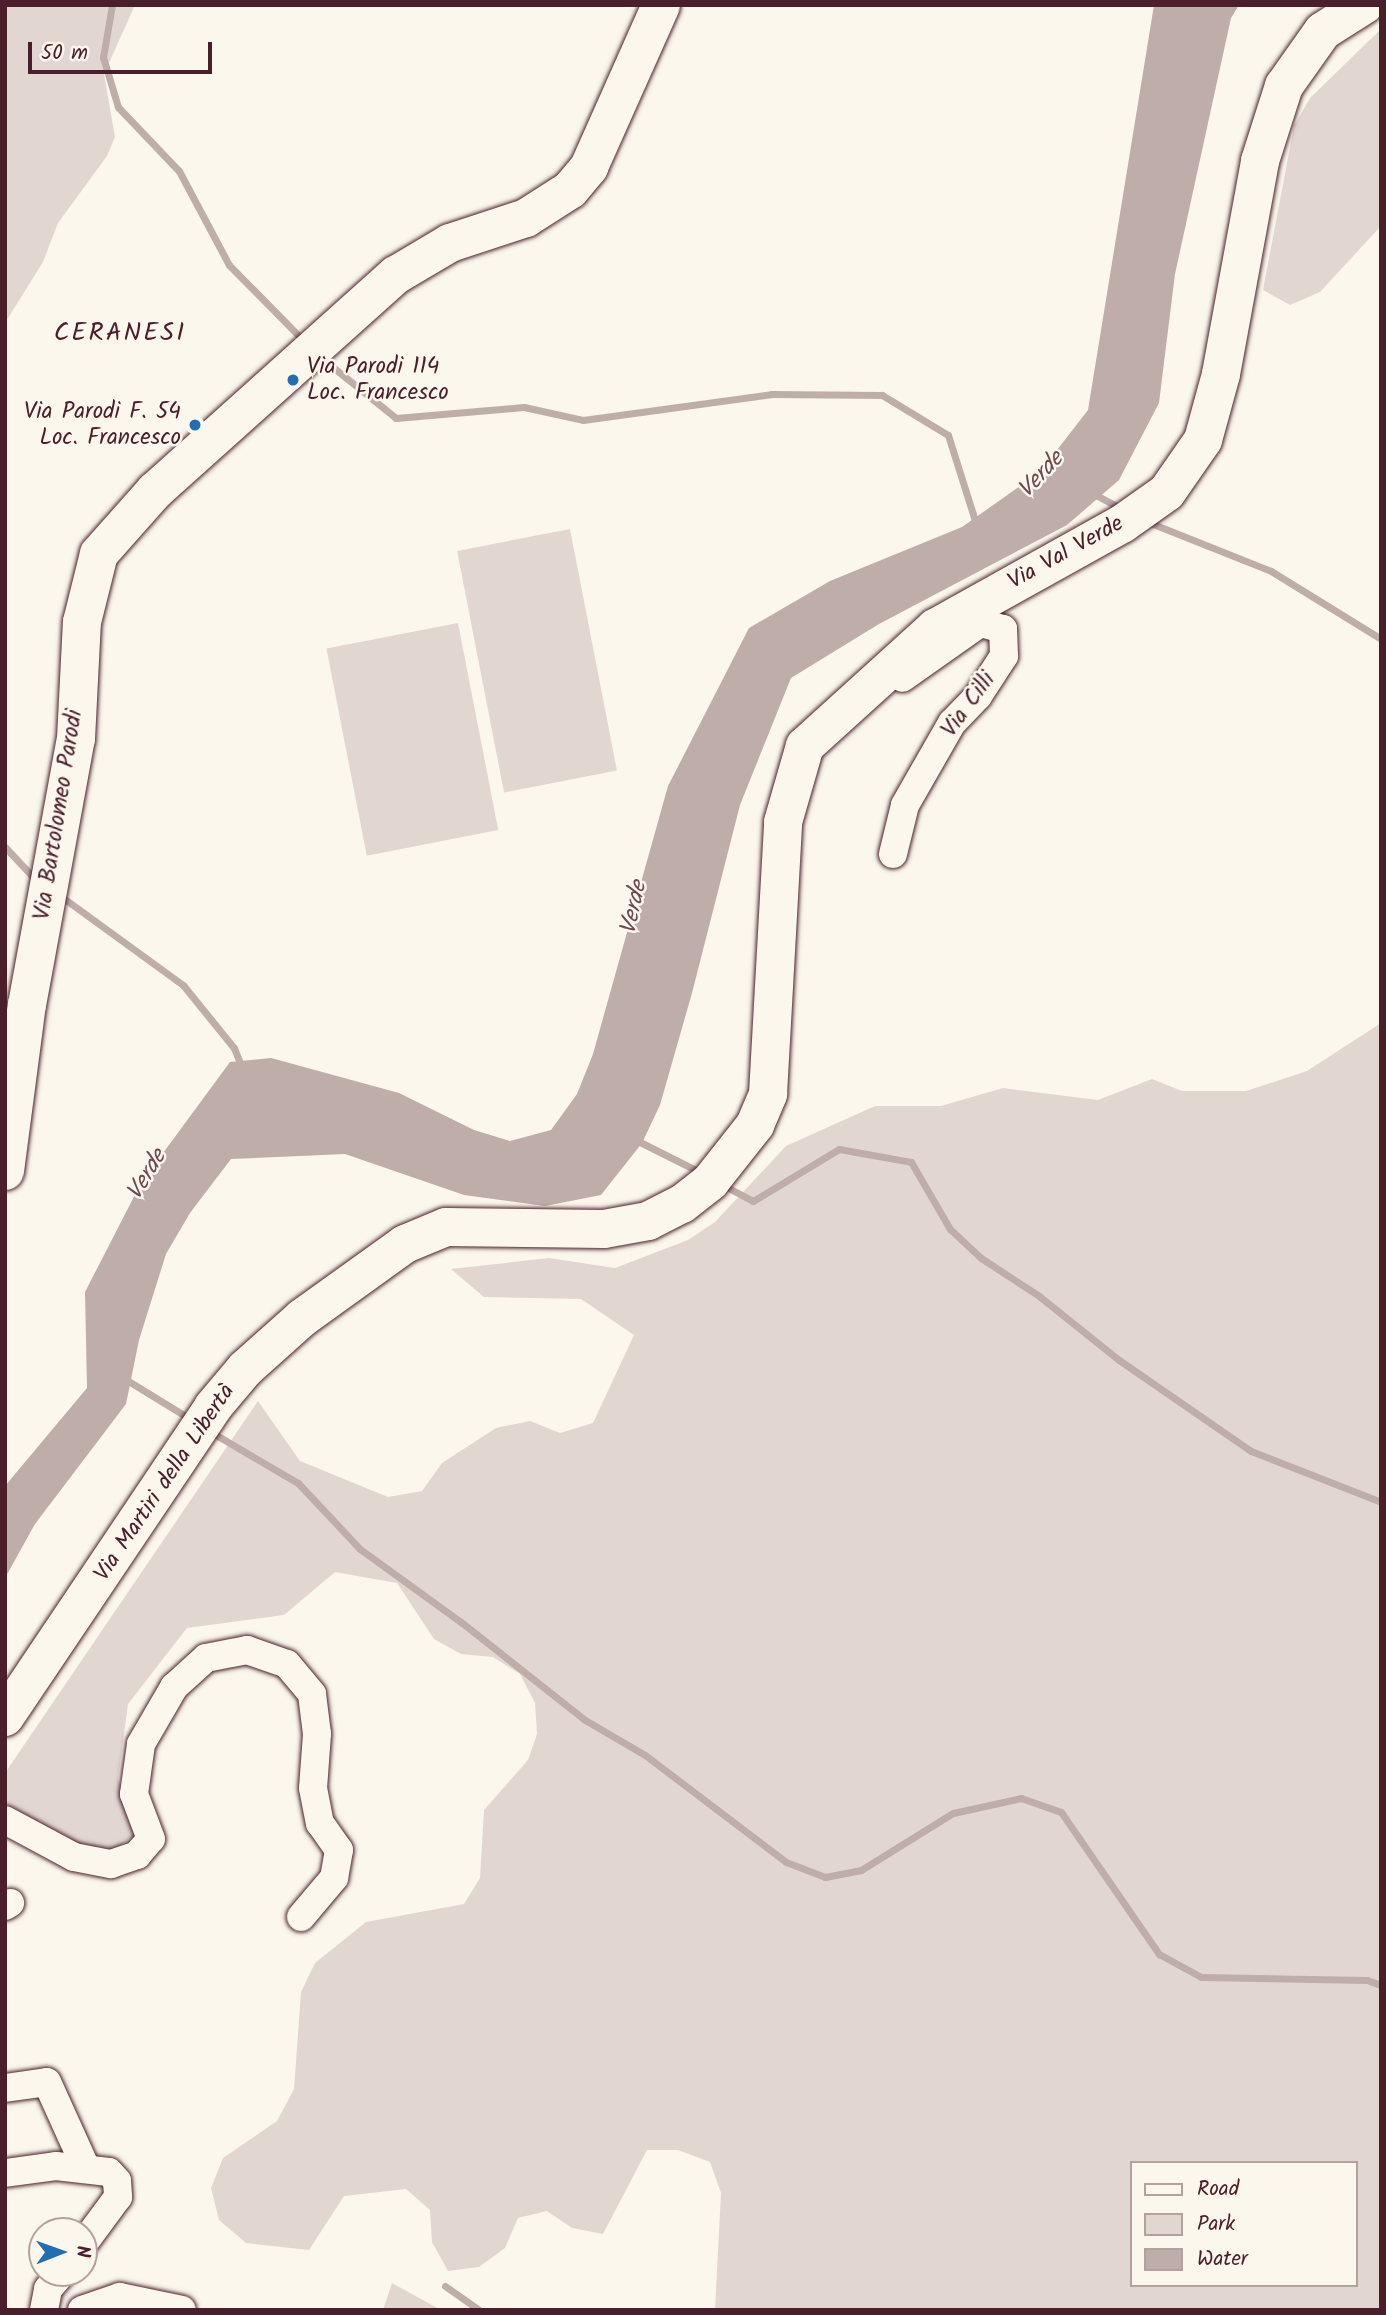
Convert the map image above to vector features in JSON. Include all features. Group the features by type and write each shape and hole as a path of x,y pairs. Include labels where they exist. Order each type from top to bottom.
{"main road":[{"name":"Via Bartolomeo Parodi","path":"5,1171 27,1004 76,739 82,622 99,554 155,491 396,275 450,243 526,218 570,190 589,167 661,5"},
{"name":"Via Val Verde","path":"771,1077 770,1027 783,821 805,746 934,628 1122,524 1167,492 1203,440 1221,374 1259,161 1284,86 1323,31 1364,5"},
{"name":"Via Martiri della Libertà","path":"5,1717 213,1407 245,1369 302,1318 405,1244 446,1227 604,1229 648,1221 682,1204 710,1182 755,1125 771,1077"}],"street":[{"name":"Via Cilli","path":"829,725 980,623 1003,629 1004,656 978,696 952,723 905,805 893,854"},
{"path":"5,1820 74,1857 111,1864 137,1855 151,1839 134,1794 141,1744 182,1680 206,1658 247,1650 287,1664 312,1694 317,1734 313,1788 320,1823 340,1850 334,1878 301,1917"},
{"path":"5,2088 47,2082 85,2166"},
{"path":"5,2174 85,2166 109,2172 117,2181 118,2197 98,2224"},
{"path":"44,2310 50,2287"},
{"path":"82,2310 120,2297 182,2310"}],"green space":[{"path":"5,5 135,5 104,74 115,137 107,156 58,223 43,262 5,323"},
{"path":"1381,29 1381,226 1320,292 1290,305 1263,290 1294,126 1310,98"},
{"path":"570,529 617,770 504,792 457,551"},
{"path":"458,623 498,830 367,856 326,649"},
{"path":"1381,1023 1381,2310 715,2310 721,2193 710,2162 678,2150 647,2150 603,2234 572,2228 547,2211 518,2218 505,2248 479,2267 448,2271 432,2242 430,2210 406,2189 344,2196 309,2250 246,2243 219,2220 211,2188 223,2158 277,2121 294,2089 301,1992 315,1963 366,1922 464,1904 480,1878 484,1810 528,1760 537,1734 535,1703 520,1674 493,1657 461,1654 434,1639 397,1583 335,1572 284,1615 187,1628 128,1704 118,1779 138,1833 112,1851 82,1847 5,1803 5,1773 258,1401 300,1461 388,1497 422,1491 442,1463 496,1428 530,1421 560,1433 593,1423 634,1335 581,1299 484,1297 451,1269 549,1258 615,1268 688,1240 715,1222 786,1146 875,1106 941,1106 1003,1088 1098,1100 1152,1079 1182,1091 1246,1091 1307,1071"},
{"path":"392,2283 441,2310 383,2310"}],"water":[{"name":"Verde","path":"1154,5 1239,5 1231,18 1175,274 1159,403 1119,480 1067,525 879,624 791,678 740,805 660,1105 642,1143 601,1195 545,1206 464,1195 345,1154 231,1159 190,1213 166,1254 139,1340 126,1404 35,1524 5,1578 5,1486 87,1388 85,1292 141,1183 230,1062 271,1058 399,1093 474,1130 510,1141 551,1130 577,1094 593,1054 668,786 749,628 830,581 962,527 1040,472 1088,410"}],"waterway":[{"path":"112,5 103,57 118,107 179,171 229,265 301,338"},
{"path":"324,360 396,418 524,407 583,420 772,394 882,395 948,435 976,524"},
{"path":"1092,493 1122,509"},
{"path":"1148,522 1271,571 1381,639"},
{"path":"5,847 33,877"},
{"path":"66,900 183,985 234,1048 242,1068"},
{"path":"634,1139 702,1173"},
{"path":"721,1184 753,1201 839,1149 911,1162 950,1229 981,1258 1039,1296 1119,1360 1251,1451 1381,1502"},
{"path":"125,1379 192,1420"},
{"path":"211,1432 298,1483 360,1549 461,1622 585,1720 645,1755 786,1862 825,1877 861,1870 953,1813 1021,1798 1061,1812 1159,1954 1201,1977 1367,1980 1381,1985"},
{"path":"445,2286 479,2310"}],"place":[{"name":"Via Parodi 114 Loc. Francesco","path":"293,380"},
{"name":"Via Parodi F. 54 Loc. Francesco","path":"195,425"}],"district":[{"name":"CERANESI","path":"120,334"}]}
